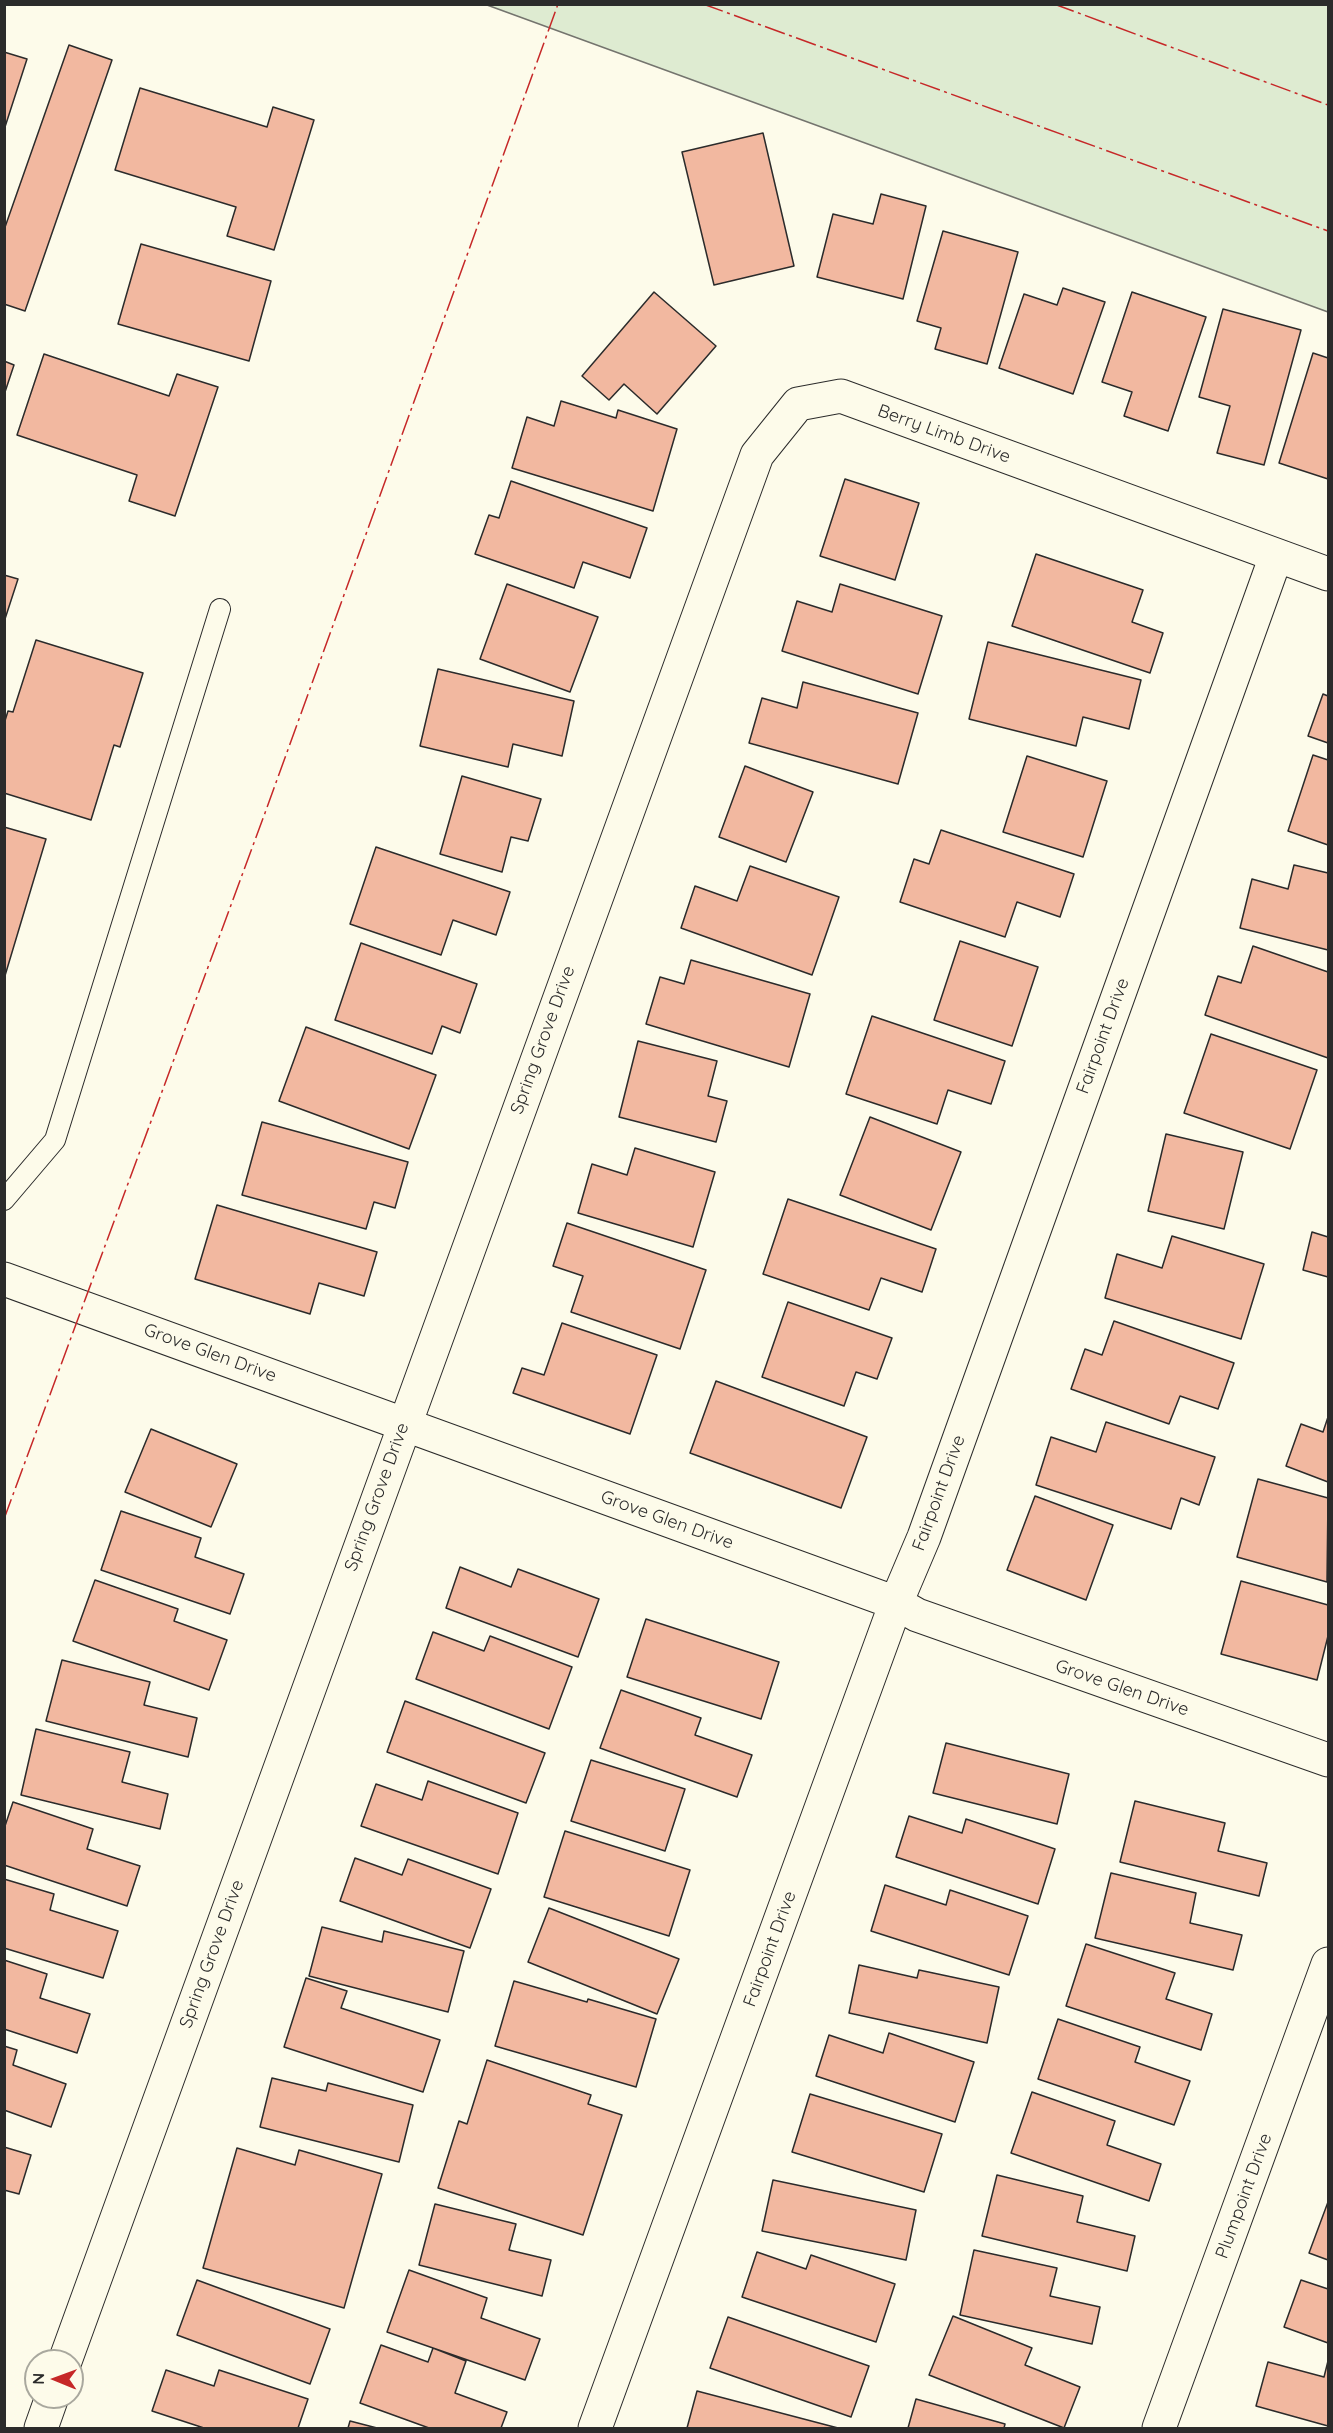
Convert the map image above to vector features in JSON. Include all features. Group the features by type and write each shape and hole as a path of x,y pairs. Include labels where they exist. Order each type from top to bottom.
{"street":[{"name":"Berry Limb Drive","path":"691,634 757,455 798,404 841,396 1329,574"},
{"name":"Fairpoint Drive","path":"595,2428 896,1603 924,1537 1276,556"},
{"name":"Spring Grove Drive","path":"69,2349 691,634"},
{"name":"Grove Glen Drive","path":"4,1279 896,1603 917,1616 1329,1760"},
{"name":"Plumpoint Drive","path":"1159,2428 1329,1964"},
{"path":"41,2428 48,2409"}],"lane":[{"path":"4,1200 54,1140 220,609"}],"green space":[{"path":"487,5 1328,5 1328,312"}],"building":[{"path":"69,45 112,60 25,311 4,304 4,230"},
{"path":"4,52 27,59 4,130"},
{"path":"140,88 267,127 273,107 314,120 274,250 227,236 236,207 115,170"},
{"path":"763,133 794,266 714,285 682,152"},
{"path":"881,194 926,206 903,299 817,277 833,214 873,224"},
{"path":"943,231 1018,252 987,364 935,349 941,328 917,321"},
{"path":"141,244 271,281 249,361 118,324"},
{"path":"1063,288 1105,302 1073,394 999,368 1024,294 1057,305"},
{"path":"654,292 716,346 657,414 624,384 609,400 582,376"},
{"path":"1132,292 1206,317 1168,431 1124,416 1132,392 1102,382"},
{"path":"1223,309 1301,330 1264,465 1217,453 1230,406 1199,397"},
{"path":"1313,353 1328,358 1328,479 1279,463"},
{"path":"44,354 169,396 177,374 218,387 175,516 129,501 137,475 17,435"},
{"path":"4,361 14,365 4,395"},
{"path":"561,401 616,418 618,410 677,429 653,511 512,468 527,417 554,426"},
{"path":"845,479 919,503 895,580 820,556"},
{"path":"511,481 647,528 630,578 583,562 574,588 475,554 489,515 499,518"},
{"path":"1036,554 1143,590 1132,622 1163,633 1150,673 1012,626"},
{"path":"4,575 18,579 4,622"},
{"path":"507,584 598,617 570,692 480,659"},
{"path":"840,584 942,616 918,694 782,651 797,601 832,612"},
{"path":"36,640 143,673 120,747 114,745 91,820 4,793 4,724 8,711 13,712"},
{"path":"988,642 1141,680 1129,729 1083,717 1076,746 969,719"},
{"path":"438,669 574,701 562,756 513,744 508,767 420,746"},
{"path":"803,682 918,713 898,784 749,743 762,698 797,708"},
{"path":"1323,694 1328,696 1328,743 1308,736"},
{"path":"1313,755 1328,760 1328,845 1288,831"},
{"path":"1027,756 1107,781 1083,857 1003,832"},
{"path":"745,766 813,792 786,862 719,837"},
{"path":"462,776 541,799 528,841 511,837 502,872 440,854"},
{"path":"4,827 46,839 4,979"},
{"path":"941,830 1074,874 1060,917 1017,902 1005,937 900,902 914,859 929,864"},
{"path":"376,847 510,892 496,935 453,920 441,955 350,924"},
{"path":"1294,865 1328,873 1328,950 1240,928 1252,879 1288,889"},
{"path":"750,866 839,897 812,975 681,928 695,886 737,901"},
{"path":"960,941 1038,967 1012,1046 934,1020"},
{"path":"361,943 477,984 460,1033 442,1026 432,1054 335,1020"},
{"path":"1253,946 1328,972 1328,1058 1205,1015 1218,976 1241,983"},
{"path":"691,960 810,994 789,1067 646,1024 660,977 684,984"},
{"path":"872,1016 1005,1061 991,1104 948,1090 937,1124 846,1094"},
{"path":"306,1027 436,1075 409,1149 279,1101"},
{"path":"1211,1034 1317,1070 1290,1149 1184,1113"},
{"path":"638,1041 717,1061 708,1096 727,1101 716,1142 619,1117"},
{"path":"870,1117 961,1152 931,1230 840,1195"},
{"path":"262,1122 408,1162 395,1208 374,1202 366,1229 242,1195"},
{"path":"1166,1134 1243,1152 1224,1229 1148,1211"},
{"path":"635,1148 715,1172 693,1247 578,1213 592,1164 627,1175"},
{"path":"788,1199 936,1249 922,1292 881,1278 869,1310 763,1274"},
{"path":"217,1205 377,1252 364,1296 319,1283 310,1314 195,1279"},
{"path":"567,1223 706,1270 680,1349 571,1312 583,1276 553,1266"},
{"path":"1312,1232 1328,1237 1328,1277 1303,1270"},
{"path":"1172,1236 1264,1264 1241,1339 1105,1298 1117,1254 1162,1268"},
{"path":"788,1302 892,1338 877,1379 856,1372 844,1406 762,1377"},
{"path":"1114,1321 1234,1363 1218,1409 1180,1396 1169,1424 1071,1389 1085,1349 1102,1355"},
{"path":"562,1323 657,1355 630,1434 513,1393 522,1368 544,1375"},
{"path":"716,1381 867,1437 841,1508 690,1453"},
{"path":"1328,1417 1328,1482 1286,1466 1301,1424 1323,1432"},
{"path":"1106,1422 1215,1457 1199,1505 1181,1498 1171,1529 1036,1485 1051,1437 1096,1452"},
{"path":"151,1429 237,1464 211,1527 125,1492"},
{"path":"1258,1479 1328,1498 1327,1582 1237,1557"},
{"path":"1035,1496 1113,1525 1086,1600 1007,1570"},
{"path":"121,1511 201,1538 195,1557 244,1574 230,1614 101,1570"},
{"path":"460,1567 511,1587 518,1569 599,1599 578,1657 446,1608"},
{"path":"95,1580 178,1609 174,1621 227,1640 209,1690 73,1641"},
{"path":"1241,1581 1328,1605 1328,1636 1317,1680 1221,1654"},
{"path":"646,1619 779,1662 761,1719 627,1677"},
{"path":"433,1632 484,1651 490,1636 572,1667 549,1729 416,1679"},
{"path":"62,1660 150,1682 144,1705 197,1718 188,1757 46,1721"},
{"path":"621,1690 701,1718 695,1735 752,1755 737,1797 600,1748"},
{"path":"405,1701 545,1753 526,1803 387,1752"},
{"path":"36,1729 130,1752 122,1782 168,1794 160,1829 21,1795"},
{"path":"946,1743 1069,1774 1057,1824 933,1793"},
{"path":"591,1760 685,1789 665,1851 571,1821"},
{"path":"428,1781 518,1813 498,1874 361,1826 376,1784 422,1800"},
{"path":"1135,1801 1225,1823 1218,1851 1267,1863 1259,1896 1120,1862"},
{"path":"13,1802 93,1829 87,1849 140,1866 127,1906 4,1865 4,1829"},
{"path":"909,1816 962,1833 966,1819 1055,1849 1038,1904 896,1857"},
{"path":"565,1831 690,1870 669,1936 544,1897"},
{"path":"355,1858 402,1875 408,1859 491,1889 470,1948 340,1901"},
{"path":"1111,1873 1196,1893 1190,1923 1242,1935 1233,1970 1095,1938"},
{"path":"4,1879 54,1894 50,1910 118,1931 103,1978 4,1948"},
{"path":"885,1885 946,1905 950,1890 1028,1916 1009,1975 871,1931"},
{"path":"549,1908 679,1959 657,2014 528,1962"},
{"path":"322,1927 382,1942 384,1931 464,1951 448,2012 309,1976"},
{"path":"1086,1944 1175,1973 1166,1999 1212,2014 1201,2050 1066,2006"},
{"path":"4,1960 47,1974 40,1998 90,2014 77,2053 4,2029"},
{"path":"859,1965 917,1978 919,1970 999,1987 987,2043 849,2013"},
{"path":"306,1978 347,1991 341,2008 440,2040 423,2092 284,2047"},
{"path":"514,1981 656,2019 636,2087 495,2046"},
{"path":"1058,2019 1140,2047 1135,2062 1190,2081 1174,2125 1038,2079"},
{"path":"889,2033 974,2062 955,2122 816,2076 829,2035 883,2053"},
{"path":"4,2046 17,2050 13,2065 66,2084 51,2127 4,2110"},
{"path":"487,2060 591,2095 588,2104 622,2115 583,2235 438,2188 459,2121 467,2124"},
{"path":"272,2078 326,2091 328,2083 413,2105 399,2162 260,2127"},
{"path":"1032,2092 1115,2121 1107,2145 1161,2164 1149,2201 1011,2153"},
{"path":"810,2094 942,2134 924,2192 792,2152"},
{"path":"4,2147 31,2155 19,2194 4,2190"},
{"path":"237,2148 295,2165 299,2150 382,2174 344,2308 203,2268"},
{"path":"997,2175 1083,2196 1077,2222 1135,2236 1127,2271 982,2236"},
{"path":"773,2180 916,2210 906,2260 762,2231"},
{"path":"1328,2202 1328,2260 1309,2253"},
{"path":"435,2204 516,2224 509,2250 551,2260 542,2296 419,2265"},
{"path":"974,2250 1057,2268 1050,2296 1100,2307 1092,2344 960,2315"},
{"path":"757,2252 806,2269 811,2255 895,2284 876,2342 742,2297"},
{"path":"409,2270 487,2298 481,2318 540,2339 525,2380 387,2332"},
{"path":"197,2280 330,2329 310,2384 177,2335"},
{"path":"1301,2280 1328,2289 1328,2343 1284,2327"},
{"path":"953,2316 1032,2348 1025,2365 1080,2387 1064,2428 929,2375"},
{"path":"728,2317 869,2366 851,2417 710,2368"},
{"path":"381,2345 428,2362 433,2348 466,2361 455,2393 507,2412 501,2428 429,2428 360,2403"},
{"path":"1328,2361 1328,2426 1256,2406 1268,2362 1324,2377"},
{"path":"166,2370 214,2386 219,2370 308,2399 298,2428 204,2428 152,2411"},
{"path":"697,2391 838,2428 687,2428"},
{"path":"916,2399 1005,2424 1004,2428 908,2428"},
{"path":"350,2421 377,2428 348,2428"}],"power":[{"path":"4,1519 265,813 558,4"},
{"path":"703,4 1328,231"},
{"path":"1054,4 1328,105"}]}
